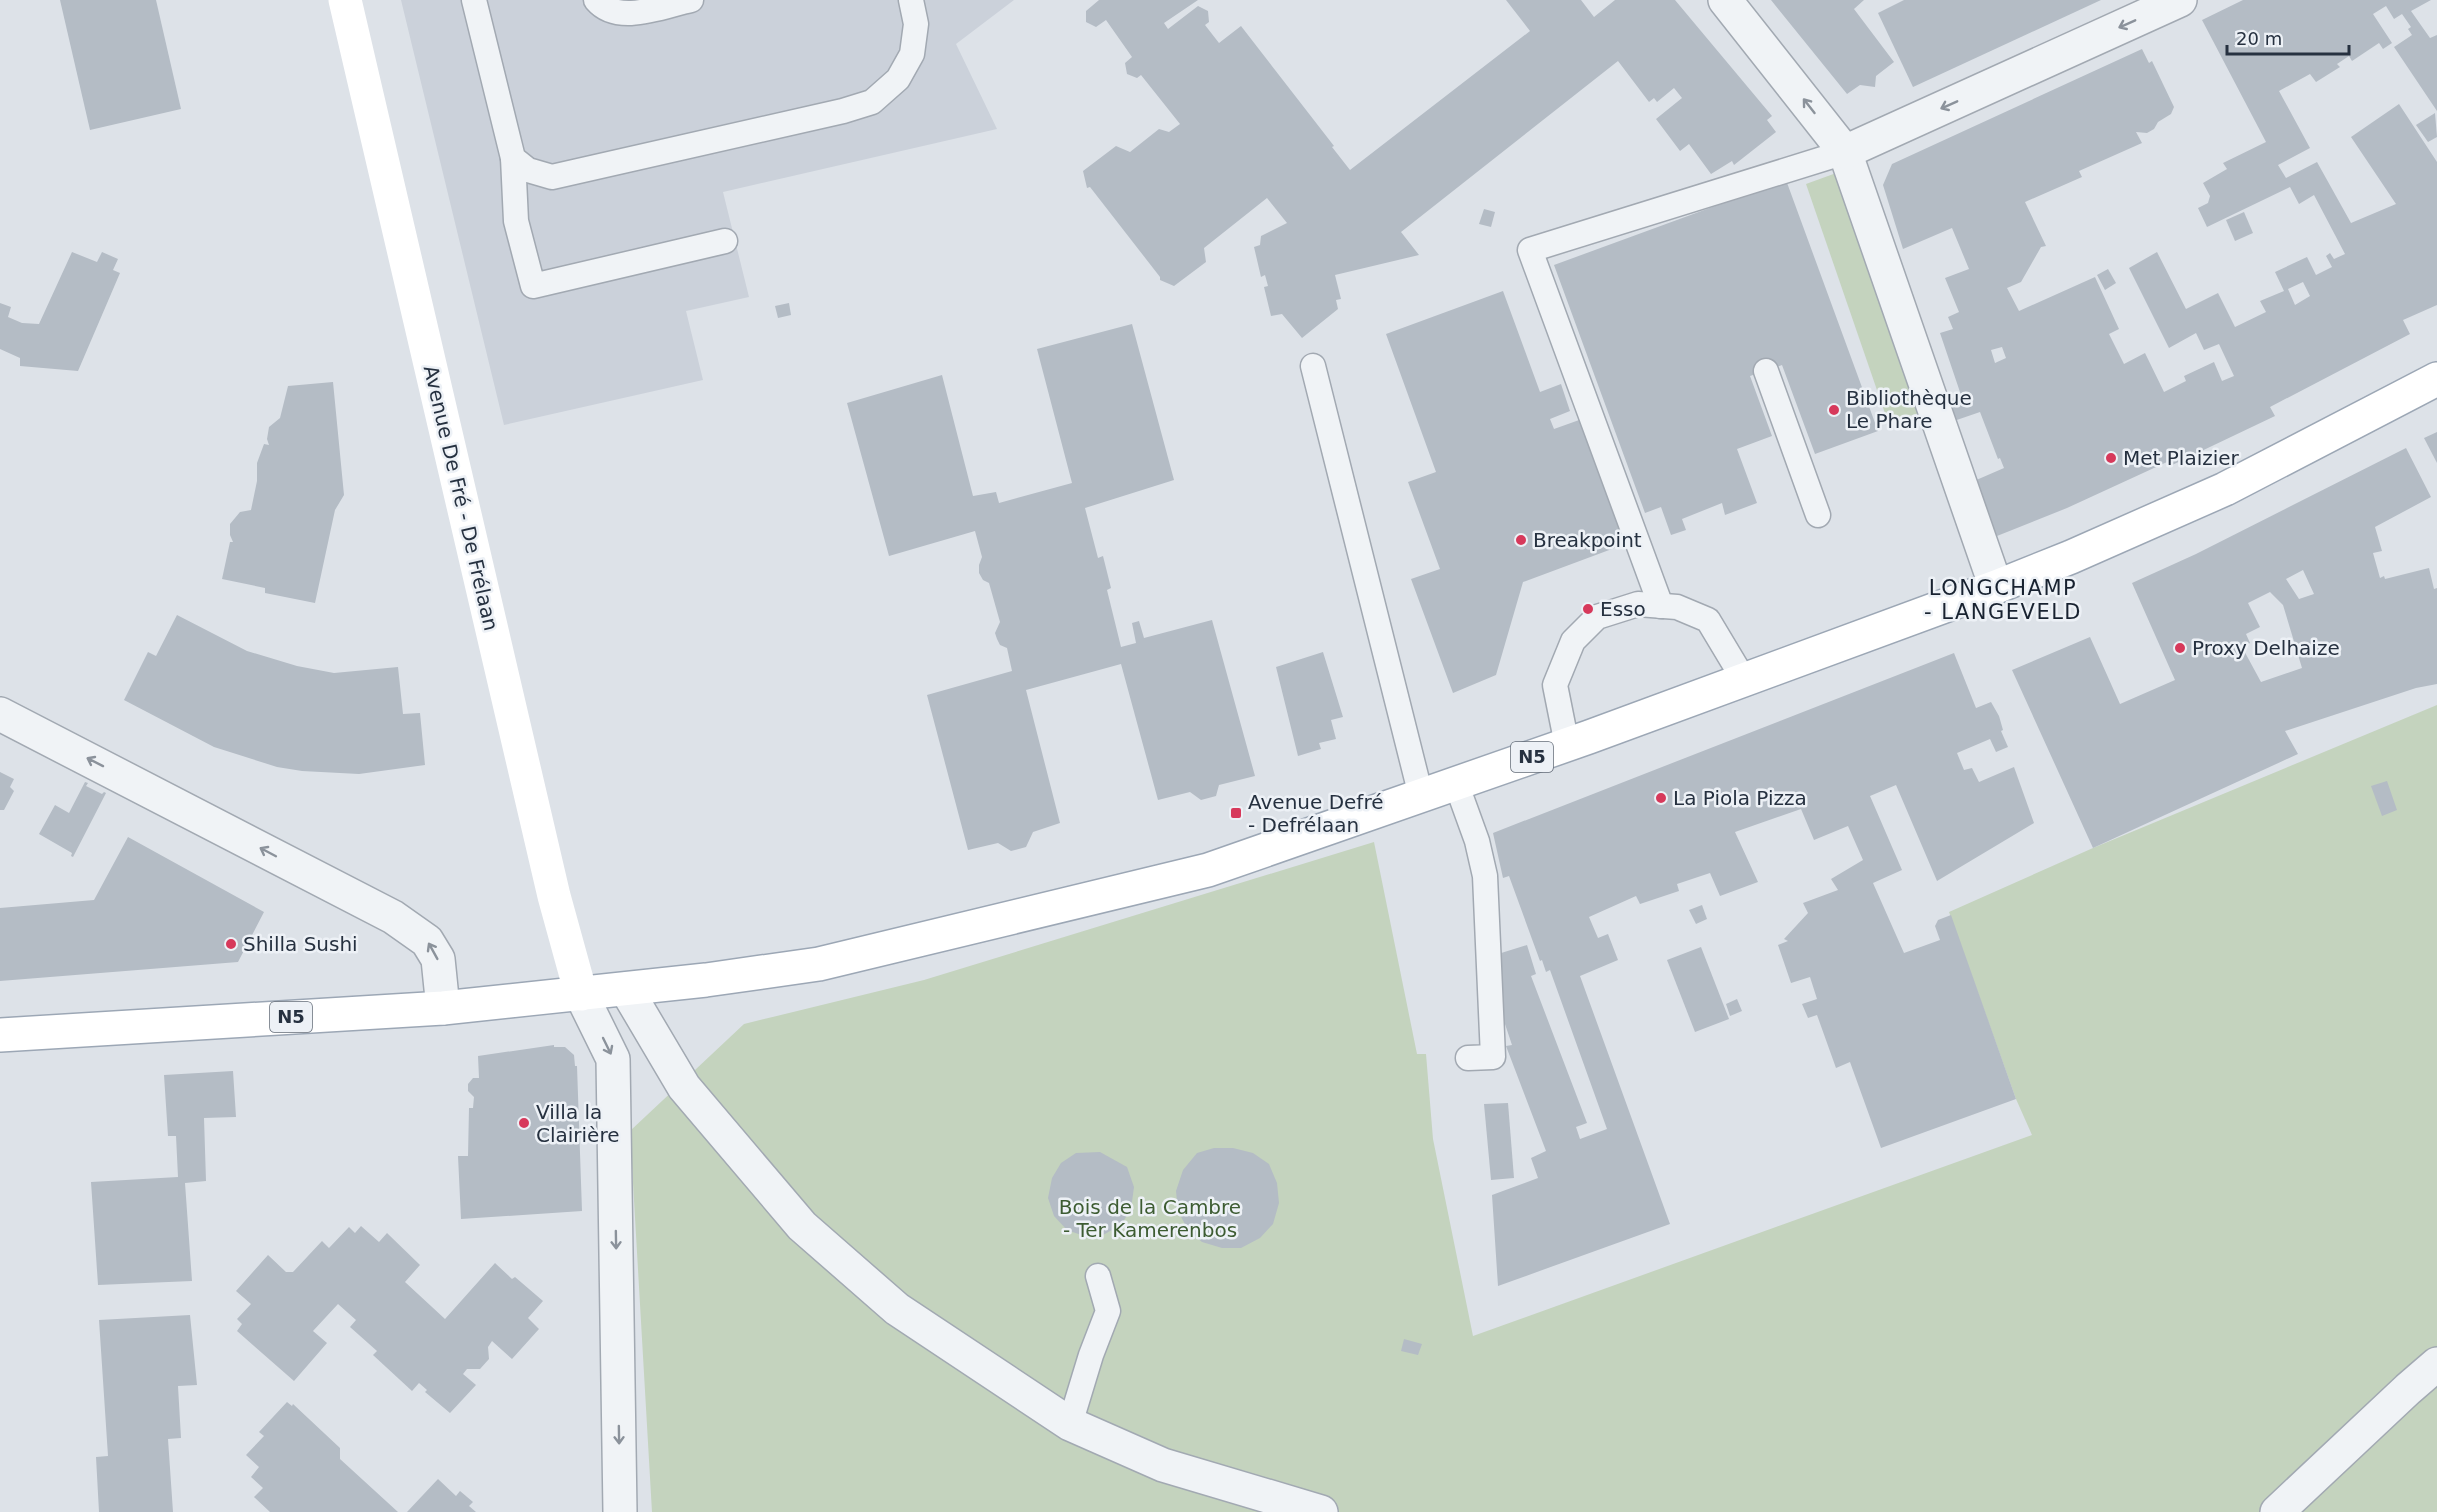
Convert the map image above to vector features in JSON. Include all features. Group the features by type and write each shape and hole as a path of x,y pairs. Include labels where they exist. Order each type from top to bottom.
{"main road":[{"name":"Avenue De Fré - De Frélaan","path":"345,0 554,896 581,994"},
{"name":"N5","path":"0,1035 443,1008 626,989 819,964 1208,870 1567,745 1996,587 2071,557 2224,489 2437,379"}],"street":[{"path":"1725,0 1845,152 1996,587"},
{"path":"1845,152 2180,0"},
{"path":"0,714 393,917 428,941 438,959 443,1008"},
{"path":"626,989 684,1087 802,1227 897,1309 1070,1424 1163,1464 1314,1511"},
{"path":"581,994 613,1059 620,1512"},
{"path":"2277,1512 2437,1364"}],"lane":[{"path":"474,0 513,158 516,221 532,286 725,241"},
{"path":"596,0 601,6 630,14 691,0"},
{"path":"513,158 528,170 552,177 843,111 872,102 898,79 912,54 916,24 911,0"},
{"path":"1661,606 1530,250 1845,152"},
{"path":"1313,366 1421,796"},
{"path":"1766,370 1818,515"},
{"path":"1567,745 1555,686 1573,642 1597,617 1638,604 1677,607 1708,620 1744,680"},
{"path":"1456,783 1477,842 1485,876 1493,1057 1468,1058"},
{"path":"1070,1424 1091,1355 1108,1311 1098,1276"}],"shaded area":[{"path":"401,0 1014,0 956,44 997,129 723,192 749,297 686,311 703,380 504,425"}],"green space":[{"path":"1839,172 1923,412 1888,422 1806,184"},
{"name":"Bois de la Cambre - Ter Kamerenbos","path":"2437,705 2437,1512 652,1512 630,1131 744,1024 924,980 1374,842 1417,1054 1426,1054 1433,1139 1473,1336 2032,1135 2016,1099 1949,912 2093,848"}],"building":[{"path":"60,0 156,0 181,109 90,130"},
{"path":"1099,0 1198,0 1164,23 1168,29 1198,6 1208,11 1209,22 1205,25 1219,43 1241,26 1350,170 1530,31 1506,0 1581,0 1594,17 1615,0 1675,0 1772,116 1767,120 1776,132 1734,165 1732,161 1711,174 1689,144 1680,151 1656,119 1682,98 1674,88 1657,102 1654,98 1649,102 1618,61 1401,232 1419,255 1335,275 1341,299 1336,300 1338,309 1302,338 1282,314 1271,316 1264,287 1268,286 1265,275 1261,277 1254,247 1260,245 1261,236 1287,223 1267,198 1204,248 1206,262 1174,286 1160,280 1160,277 1090,187 1087,188 1083,171 1116,146 1130,152 1159,129 1169,132 1180,124 1141,75 1137,78 1127,74 1125,63 1132,57 1106,20 1096,27 1086,22 1086,11"},
{"path":"1771,0 1864,0 1854,9 1894,62 1876,76 1875,87 1860,85 1847,94"},
{"path":"1904,0 2101,0 1913,87 1878,13"},
{"path":"2243,0 2431,0 2411,11 2430,38 2437,35 2437,111 2394,47 2412,35 2408,29 2411,27 2402,14 2394,19 2386,6 2373,14 2392,43 2383,49 2379,43 2352,61 2349,56 2337,64 2340,67 2316,82 2310,74 2279,91 2310,148 2278,165 2286,178 2317,162 2351,223 2396,204 2351,137 2399,104 2437,162 2437,305 2403,320 2410,334 2270,407 2275,416 2170,466 2167,462 2067,508 1997,536 1974,481 2004,468 2000,458 1998,459 1980,412 1948,423 1941,402 1961,395 1940,333 1953,329 1948,317 1959,312 1945,278 1969,269 1952,228 1903,249 1883,185 1892,164 2142,49 2149,63 2152,61 2174,107 2171,114 2147,133 2136,132 2142,143 2079,171 2082,177 2025,202 2046,246 2041,247 2021,282 2007,288 2019,311 2095,277 2119,329 2109,334 2124,364 2145,353 2164,392 2186,381 2184,376 2214,362 2222,381 2234,376 2219,344 2204,350 2196,333 2169,348 2129,268 2157,252 2186,309 2218,293 2235,327 2266,312 2260,301 2284,291 2275,272 2307,257 2316,275 2332,267 2326,256 2330,253 2334,259 2345,254 2314,195 2299,204 2290,187 2207,227 2198,208 2208,203 2210,196 2203,183 2227,169 2223,163 2266,142 2202,20","holes":["2303,282 2310,296 2295,305 2288,289","2002,347 2006,358 1995,363 1991,350"]},
{"path":"2435,113 2437,137 2428,142 2416,125"},
{"path":"1786,180 1878,431 1815,454 1782,365 1750,376 1772,436 1737,449 1757,503 1725,515 1722,503 1682,519 1686,530 1671,535 1661,507 1645,513 1554,265"},
{"path":"1484,209 1495,212 1491,227 1479,224"},
{"path":"2244,212 2253,233 2235,241 2226,220"},
{"path":"72,252 97,262 102,252 118,259 113,270 120,273 78,371 20,366 20,358 0,349 0,303 11,307 8,317 22,323 39,324"},
{"path":"2108,269 2116,283 2105,290 2097,275"},
{"path":"1503,291 1540,392 1561,384 1570,411 1550,419 1554,429 1582,419 1628,543 1523,582 1496,675 1453,693 1411,579 1440,569 1408,482 1436,472 1386,334"},
{"path":"789,303 791,315 778,318 775,306"},
{"path":"1132,324 1174,480 1085,508 1098,558 1103,556 1111,588 1107,590 1121,647 1136,643 1132,623 1139,621 1144,638 1212,620 1255,776 1219,785 1216,796 1201,800 1190,792 1158,800 1121,664 1026,690 1060,823 1033,832 1026,847 1011,851 998,843 968,850 927,695 1012,671 1007,648 1000,645 995,633 1000,622 989,583 983,580 979,573 982,557 975,531 889,556 847,403 942,375 973,496 996,492 999,503 1072,483 1037,349"},
{"path":"333,382 344,495 335,510 315,603 265,593 265,588 222,579 230,542 233,542 230,535 230,524 240,512 251,510 257,481 257,463 264,444 269,445 267,439 269,427 280,418 288,386"},
{"path":"2437,432 2437,463 2424,438"},
{"path":"2406,448 2431,497 2375,527 2382,551 2373,553 2380,578 2384,576 2385,579 2429,568 2434,589 2437,588 2437,684 2416,688 2285,731 2298,754 2093,848 2012,670 2090,637 2120,704 2175,680 2132,583 2196,554","holes":["2303,570 2314,594 2299,599 2286,579","2270,592 2283,605 2302,668 2261,682 2242,647 2250,643 2246,634 2260,627 2248,603"]},
{"path":"177,615 247,651 297,666 334,673 398,667 403,714 420,713 425,765 359,774 302,771 277,767 214,747 124,700 148,652 156,656"},
{"path":"1323,652 1343,717 1331,720 1336,739 1319,743 1321,749 1298,756 1276,667"},
{"path":"1954,653 1976,708 1991,702 1999,716 2003,730 2001,731 2008,747 1996,752 1990,739 1957,753 1964,770 1972,768 1979,782 2014,767 2034,823 1937,881 1896,785 1870,796 1902,870 1873,883 1904,953 1940,940 1935,926 1938,920 1951,915 2016,1099 1881,1148 1850,1062 1836,1068 1817,1015 1808,1018 1802,1004 1817,999 1810,977 1791,983 1778,945 1788,941 1784,939 1808,913 1803,903 1838,890 1831,879 1863,860 1848,826 1814,840 1801,809 1735,832 1758,882 1720,896 1710,873 1677,884 1679,891 1640,904 1636,896 1589,917 1598,938 1608,934 1618,960 1580,976 1670,1224 1498,1286 1492,1195 1538,1178 1531,1158 1546,1151 1506,1046 1512,1045 1504,1021 1498,986 1498,954 1527,945 1536,974 1531,976 1587,1123 1576,1127 1580,1139 1607,1129 1550,970 1546,972 1542,960 1540,961 1509,876 1503,878 1493,833"},
{"path":"0,772 14,779 10,787 14,791 4,810 0,810"},
{"path":"2387,781 2397,810 2382,816 2371,786"},
{"path":"85,782 88,783 86,786 102,794 106,793 73,857 72,853 39,834 55,805 69,813"},
{"path":"128,837 264,912 238,962 0,981 0,908 94,900"},
{"path":"1702,905 1707,919 1696,924 1689,910"},
{"path":"1701,947 1729,1019 1695,1032 1667,960"},
{"path":"1737,999 1742,1011 1730,1016 1726,1004"},
{"name":"Villa la Clairière","path":"554,1045 554,1047 565,1047 574,1055 575,1066 577,1066 582,1211 461,1219 458,1156 468,1156 469,1108 473,1108 474,1097 468,1091 468,1084 473,1078 479,1078 478,1056"},
{"path":"233,1071 236,1117 204,1118 206,1181 185,1183 192,1281 98,1285 91,1182 178,1177 176,1136 168,1136 164,1075"},
{"path":"1508,1103 1514,1178 1491,1180 1484,1104"},
{"path":"1214,1148 1233,1148 1253,1153 1269,1164 1277,1183 1279,1203 1273,1224 1260,1238 1241,1248 1222,1248 1202,1242 1188,1230 1178,1211 1176,1191 1183,1170 1197,1153"},
{"path":"1100,1152 1127,1167 1134,1187 1131,1209 1121,1225 1103,1235 1087,1237 1067,1230 1054,1216 1048,1198 1052,1178 1061,1163 1076,1153"},
{"path":"361,1226 379,1242 387,1233 420,1265 405,1282 445,1319 495,1263 512,1279 515,1277 543,1301 528,1318 539,1329 512,1359 492,1341 488,1347 489,1359 480,1369 467,1369 463,1374 476,1385 450,1413 425,1392 427,1390 419,1383 412,1391 373,1355 377,1351 350,1327 356,1320 338,1304 313,1331 327,1343 294,1381 237,1331 242,1324 237,1319 251,1304 236,1291 268,1255 286,1272 293,1272 322,1241 329,1248 349,1227 355,1233"},
{"path":"190,1315 197,1385 178,1386 181,1438 168,1439 173,1512 99,1512 96,1457 108,1456 99,1320"},
{"path":"1404,1339 1422,1344 1418,1355 1401,1351"},
{"path":"287,1402 292,1406 293,1404 340,1448 340,1459 398,1512 270,1512 254,1497 263,1488 251,1477 259,1467 246,1455 264,1436 259,1432"},
{"path":"438,1479 456,1496 460,1491 473,1502 469,1506 476,1512 407,1512"}],"place":[{"name":"Bibliothèque Le Phare","path":"1834,410"},
{"name":"Met Plaizier","path":"2111,458"},
{"name":"Breakpoint","path":"1521,540"},
{"name":"Esso","path":"1588,609"},
{"name":"Proxy Delhaize","path":"2180,648"},
{"name":"La Piola Pizza","path":"1661,798"},
{"name":"Avenue Defré - Defrélaan","path":"1236,813"},
{"name":"Shilla Sushi","path":"231,944"},
{"name":"Villa la Clairière","path":"524,1123"}],"district":[{"name":"LONGCHAMP - LANGEVELD","path":"2003,600"}]}
